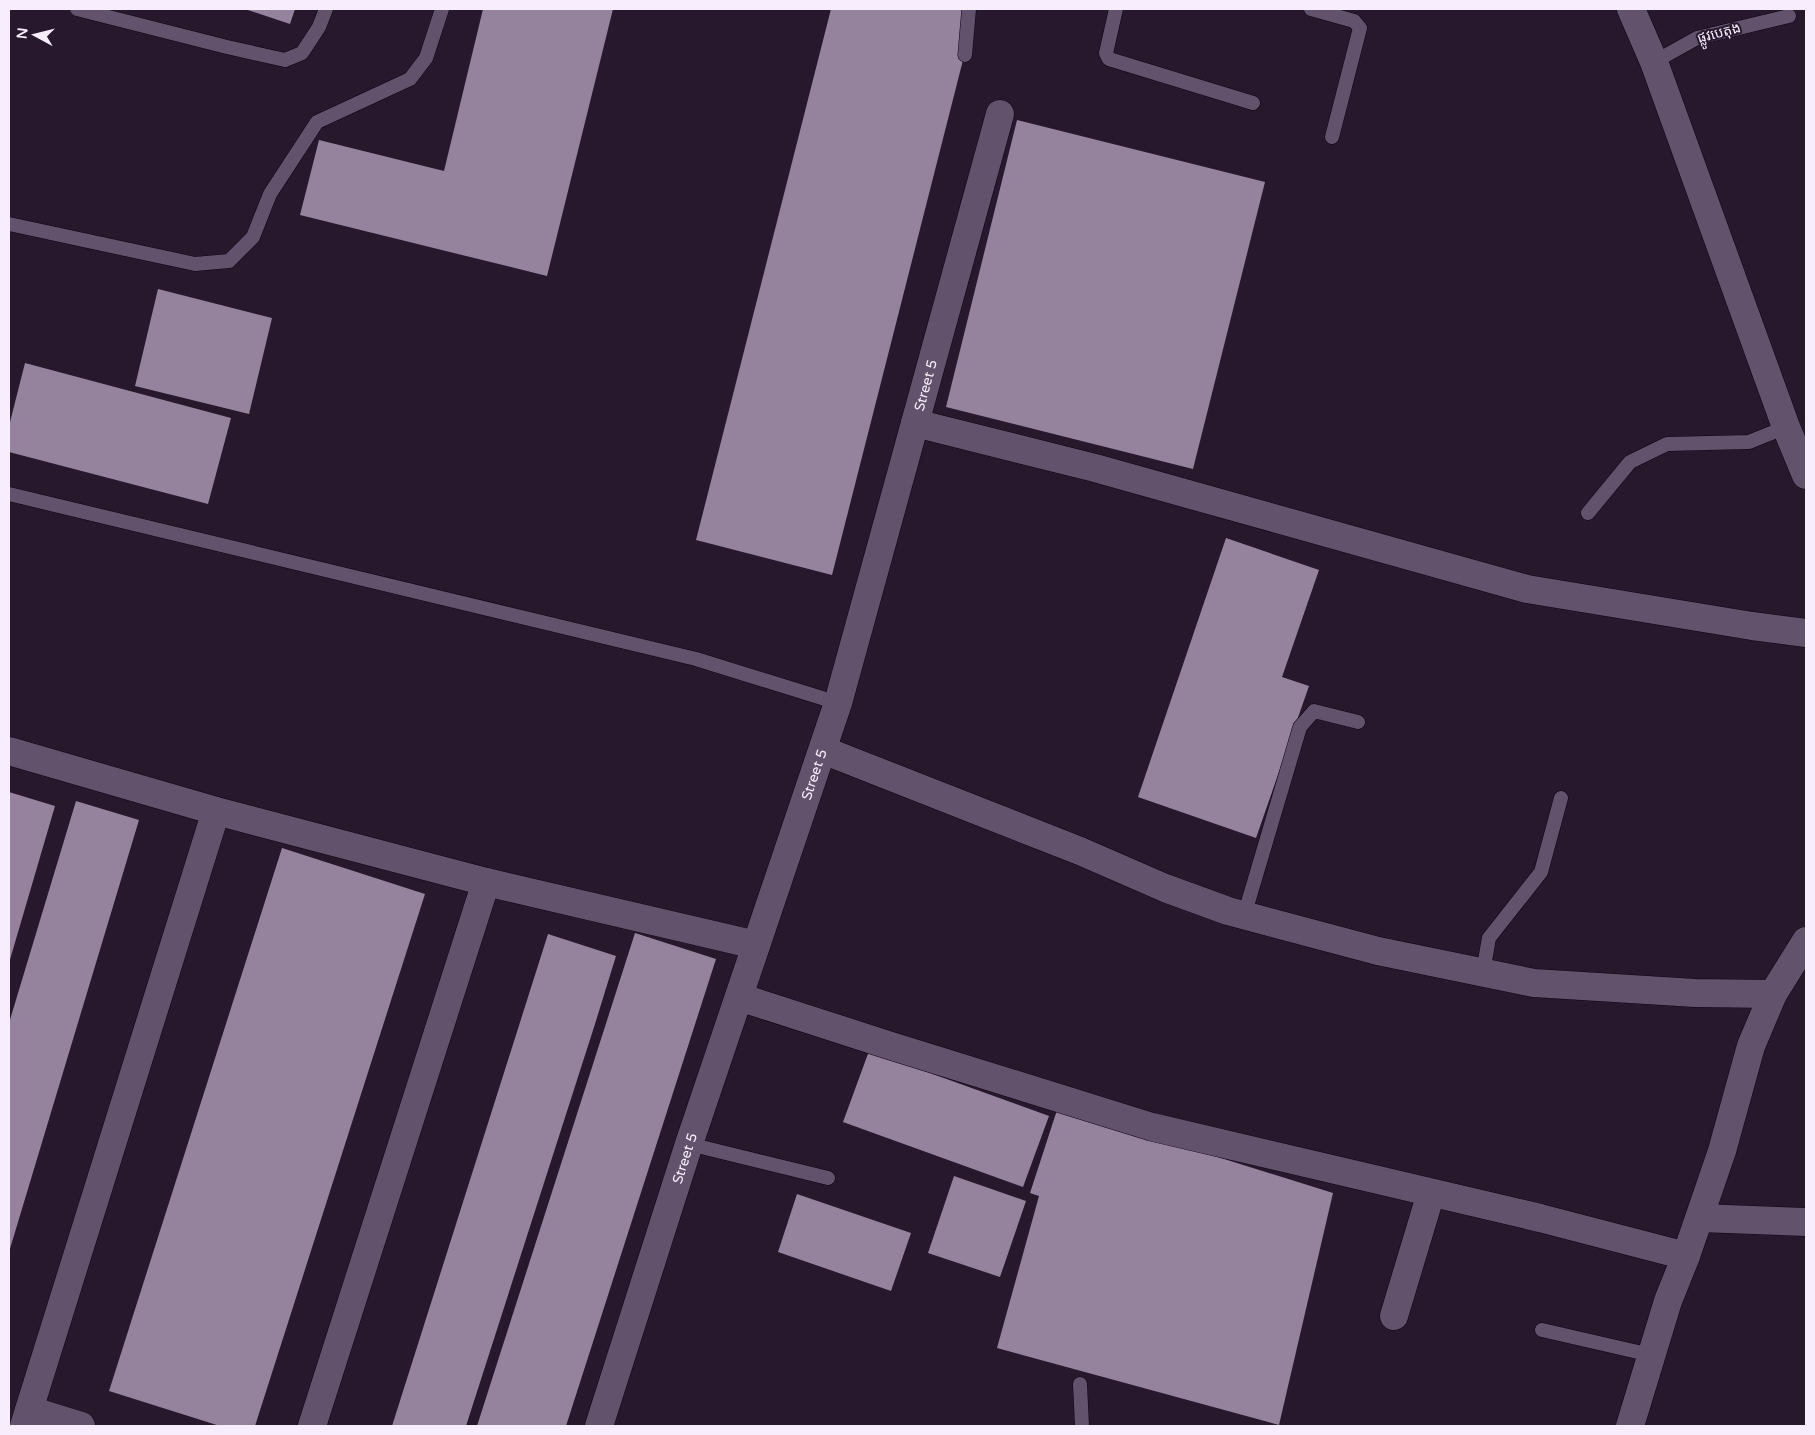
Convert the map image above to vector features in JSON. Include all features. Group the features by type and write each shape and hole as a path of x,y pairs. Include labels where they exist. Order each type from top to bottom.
{"street":[{"path":"1630,9 1654,62 1786,427 1805,468"},
{"name":"Street 5","path":"599,1426 689,1144 838,703 1000,114"},
{"path":"915,423 1095,468 1527,588 1752,626 1806,633"},
{"path":"823,750 1080,851 1165,888 1244,916 1378,951 1534,983 1696,993 1773,994"},
{"path":"9,751 216,812 486,882 756,946"},
{"path":"81,1426 27,1418 216,812"},
{"path":"312,1426 486,882"},
{"path":"1630,1426 1668,1301 1700,1218 1722,1151 1751,1046 1773,994 1806,941"},
{"path":"739,996 888,1045 1152,1127 1540,1218 1686,1256"},
{"path":"1394,1316 1431,1193"},
{"path":"1700,1218 1806,1222"}],"lane":[{"path":"78,9 285,60 302,53 319,27 326,9"},
{"path":"9,224 195,264 229,261 253,237 270,194 317,122 410,79 426,58 442,9"},
{"path":"965,54 970,9"},
{"path":"1116,9 1106,53 1109,59 1253,103"},
{"path":"1311,9 1354,21 1360,28 1332,137"},
{"name":"ផ្លូវបេតុង","path":"1654,62 1697,38 1789,16"},
{"path":"1588,513 1630,462 1667,444 1749,442 1786,427"},
{"path":"9,494 696,659 838,703"},
{"path":"1244,916 1300,727 1314,711 1358,722"},
{"path":"1483,972 1489,938 1541,872 1561,798"},
{"path":"689,1144 828,1178"},
{"path":"1542,1330 1651,1355"},
{"path":"1080,1384 1082,1426"}],"building":[{"path":"245,9 295,9 290,24"},
{"path":"483,9 613,9 547,276 300,215 319,140 444,171"},
{"path":"831,9 976,9 832,575 696,540"},
{"path":"1017,120 1265,182 1193,469 946,407"},
{"path":"158,289 272,318 249,414 135,386"},
{"path":"25,363 231,418 208,504 9,452 9,426"},
{"path":"1226,538 1319,570 1282,677 1309,686 1256,838 1138,797"},
{"path":"9,792 55,806 9,963"},
{"path":"76,801 139,820 9,1252 9,1023"},
{"path":"282,848 425,894 255,1426 220,1426 109,1391"},
{"path":"635,933 716,959 566,1426 477,1426"},
{"path":"548,934 616,956 595,1024 466,1426 392,1426"},
{"path":"869,1051 1049,1116 1023,1187 843,1122"},
{"path":"1058,1107 1333,1193 1279,1425 997,1348 1039,1196 1030,1193"},
{"path":"954,1176 1026,1201 1000,1277 928,1253"},
{"path":"797,1194 911,1233 891,1291 778,1252"}]}
